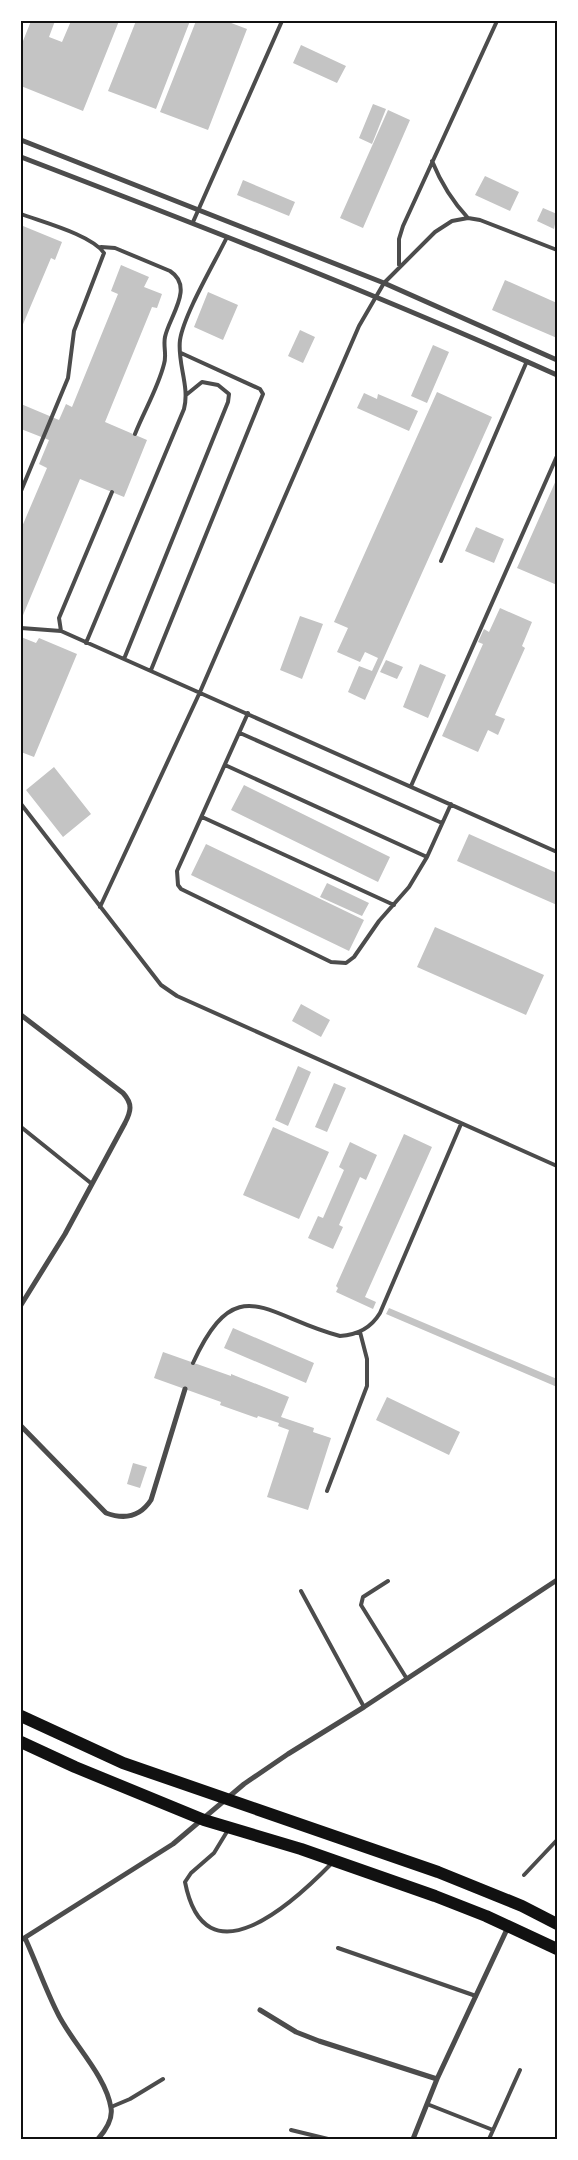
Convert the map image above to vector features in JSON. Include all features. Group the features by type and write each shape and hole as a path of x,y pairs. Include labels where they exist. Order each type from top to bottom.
{"main road":[{"path":"21,1716 123,1763 225,1800 438,1872 522,1906 557,1924"},
{"path":"21,1742 75,1767 204,1820 334,1861 435,1896 508,1926 557,1949"}],"street":[{"path":"21,140 199,208 384,284 557,360"},
{"path":"23,157 193,222 557,374"},
{"path":"21,1015 123,1093 130,1103 125,1123 21,1306"},
{"path":"21,1426 106,1513 117,1517 136,1515 145,1510 151,1500 185,1389"},
{"path":"98,2139 106,2127 111,2107 102,2084 57,2013 23,1939 173,1844 204,1820 225,1800 288,1754 364,1708 557,1580"},
{"path":"413,2139 437,2079 508,1926"},
{"path":"260,2010 296,2032 318,2042 437,2079"}],"lane":[{"path":"193,222 282,21"},
{"path":"399,266 401,232 497,21"},
{"path":"21,165 23,157"},
{"path":"432,161 454,203 468,218"},
{"path":"21,214 101,247 115,248 176,275 179,283 178,308 164,339 164,364 135,434"},
{"path":"100,907 200,692 359,326 374,298 399,266 435,232 452,221 468,218 480,220 557,250"},
{"path":"86,643 184,409 186,396 180,339 227,237"},
{"path":"21,491 68,378 74,331 104,258 104,252 101,247"},
{"path":"151,670 263,394 260,388 181,353"},
{"path":"441,560 527,361"},
{"path":"124,659 228,402 229,394 218,385 202,382 186,396"},
{"path":"411,786 557,456"},
{"path":"61,631 59,618 112,492"},
{"path":"21,628 61,631 557,852"},
{"path":"248,713 177,871 178,886 190,894 331,962 346,963 354,957 379,921 409,887 426,858 451,804"},
{"path":"240,733 442,823"},
{"path":"225,765 426,858"},
{"path":"21,804 161,985 177,996 557,1166"},
{"path":"202,817 394,906"},
{"path":"193,1363 204,1339 217,1320 238,1307 256,1306 269,1309 340,1336 360,1332 370,1325 380,1313 461,1124"},
{"path":"21,1127 92,1184"},
{"path":"327,1491 367,1386 367,1359 360,1332"},
{"path":"388,1581 363,1597 361,1605 407,1680"},
{"path":"301,1591 364,1708"},
{"path":"229,1828 214,1853 191,1873 185,1882 191,1907 209,1929 231,1934 252,1927 302,1894 334,1861"},
{"path":"524,1875 557,1840"},
{"path":"338,1948 476,1996"},
{"path":"489,2139 520,2070"},
{"path":"111,2107 130,2099 163,2079"},
{"path":"428,2104 493,2130"},
{"path":"291,2130 328,2139"}],"building":[{"path":"31,21 55,21 49,37 62,42 71,21 119,21 83,111 21,86 21,46"},
{"path":"136,21 190,21 156,109 108,91"},
{"path":"196,21 226,21 247,29 208,130 160,112"},
{"path":"301,45 346,66 337,83 293,63"},
{"path":"373,104 386,109 372,144 359,138"},
{"path":"388,110 410,120 363,228 340,218"},
{"path":"485,176 519,192 510,211 475,195"},
{"path":"243,180 295,202 289,216 237,195"},
{"path":"543,208 557,214 554,229 537,221"},
{"path":"23,226 62,242 55,260 51,258 21,329"},
{"path":"121,265 149,277 144,287 162,294 157,308 152,307 105,422 147,440 124,497 80,479 21,620 21,529 47,468 39,464 49,440 21,429 21,404 59,420 66,404 72,407 118,294 111,291"},
{"path":"505,280 557,303 557,338 492,310"},
{"path":"208,292 238,305 223,340 194,327"},
{"path":"300,330 315,337 303,363 288,356"},
{"path":"433,345 449,352 427,403 411,396"},
{"path":"437,392 492,417 365,700 348,692 359,666 372,671 378,658 365,652 360,662 337,652 348,628 334,622"},
{"path":"364,393 377,399 378,394 418,411 409,431 357,408"},
{"path":"557,478 557,585 517,568"},
{"path":"476,527 504,539 494,563 465,551"},
{"path":"500,608 532,622 522,646 525,648 495,715 505,719 498,735 488,730 478,752 442,736 483,644 478,642 484,629 489,632"},
{"path":"300,616 323,624 302,679 280,670"},
{"path":"21,637 36,643 39,638 77,654 34,757 21,752"},
{"path":"386,660 403,667 397,679 380,672"},
{"path":"420,664 446,675 428,718 403,707"},
{"path":"54,767 91,814 63,837 26,790"},
{"path":"244,785 390,857 378,882 231,810"},
{"path":"469,834 557,873 557,905 457,861"},
{"path":"206,844 364,920 349,951 191,875"},
{"path":"327,883 369,903 362,916 320,897"},
{"path":"435,927 544,975 526,1015 417,967"},
{"path":"301,1004 330,1020 321,1037 292,1021"},
{"path":"298,1066 311,1072 288,1126 275,1120"},
{"path":"334,1083 346,1088 327,1132 315,1127"},
{"path":"273,1127 329,1152 299,1219 243,1195"},
{"path":"404,1134 432,1147 365,1297 376,1302 373,1309 336,1292 338,1288 336,1286"},
{"path":"350,1142 377,1155 366,1180 360,1177 339,1225 343,1227 333,1249 308,1238 318,1216 323,1218 344,1170 339,1167"},
{"path":"389,1308 557,1379 557,1387 386,1314"},
{"path":"233,1328 314,1363 306,1383 224,1348"},
{"path":"163,1352 231,1376 231,1374 289,1397 281,1417 314,1428 313,1432 331,1438 308,1510 267,1497 289,1430 278,1426 279,1423 258,1416 257,1418 220,1405 221,1402 154,1378"},
{"path":"387,1397 460,1432 449,1455 376,1420"},
{"path":"133,1463 147,1467 140,1488 127,1484"}]}
